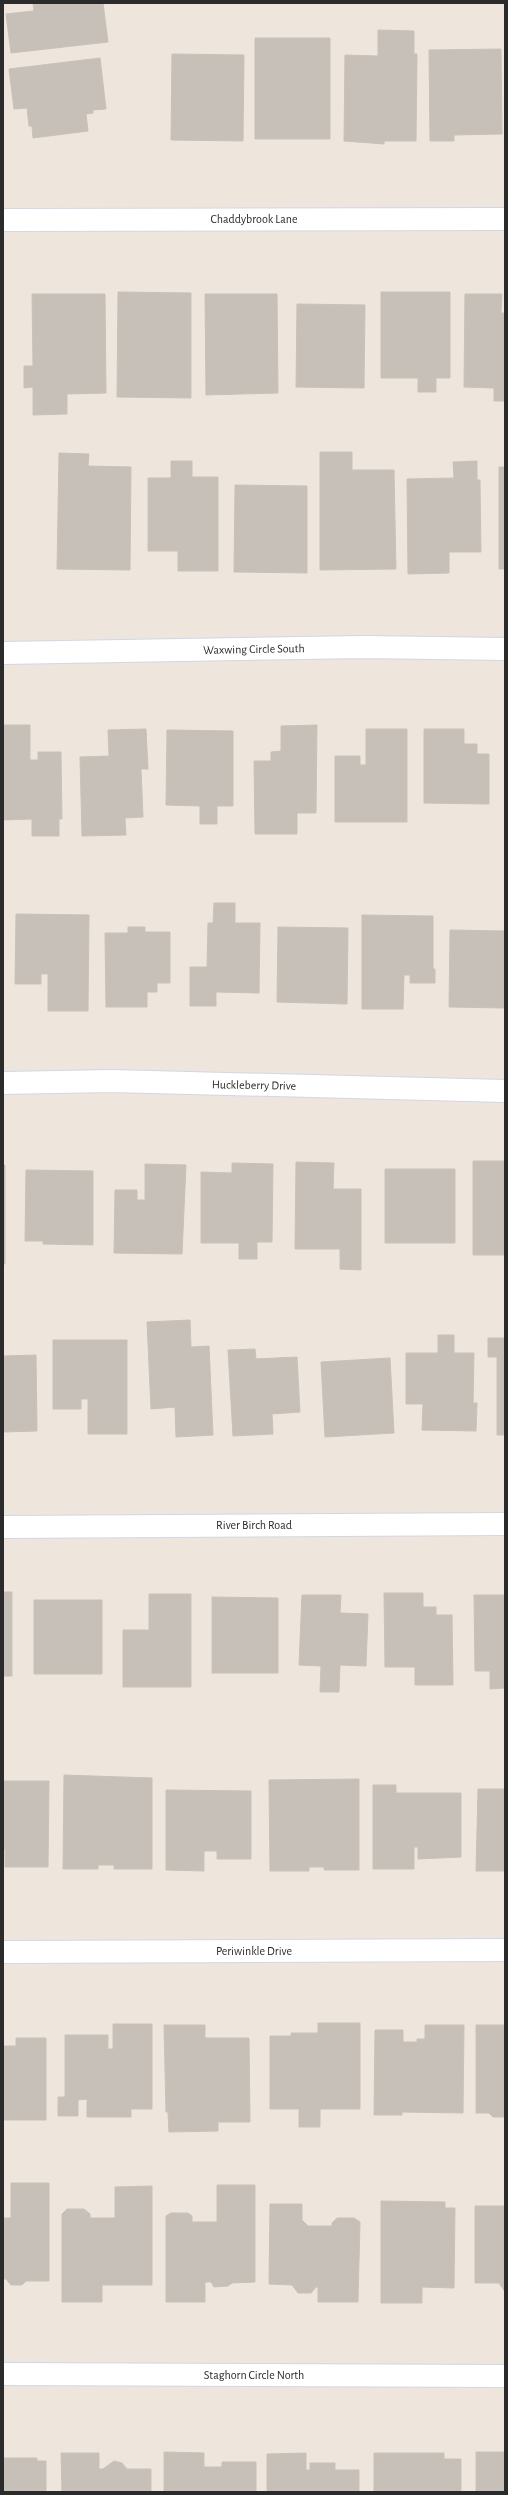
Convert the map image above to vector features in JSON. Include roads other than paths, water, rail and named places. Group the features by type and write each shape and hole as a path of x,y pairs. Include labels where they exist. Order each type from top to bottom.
{"street":[{"name":"Chaddybrook Lane","path":"3,220 505,219"},
{"name":"Waxwing Circle South","path":"3,653 364,647 505,649"},
{"name":"Huckleberry Drive","path":"3,1083 112,1081 505,1091"},
{"name":"River Birch Road","path":"3,1527 505,1524"},
{"name":"Periwinkle Drive","path":"3,1952 505,1950"},
{"name":"Staghorn Circle North","path":"3,2374 505,2376"}]}
